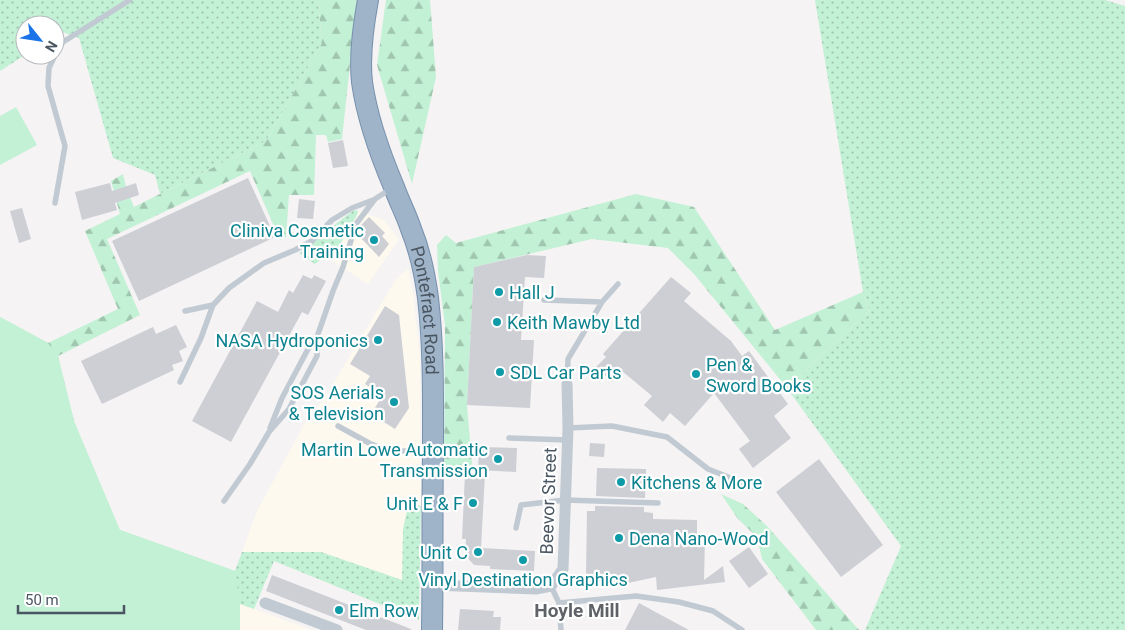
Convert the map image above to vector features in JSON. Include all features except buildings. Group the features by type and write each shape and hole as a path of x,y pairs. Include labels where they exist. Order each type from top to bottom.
{"highway":[{"name":"Pontefract Road","path":"368,0 362,44 362,83 376,138 419,251 428,298 433,352 434,405 432,630"}],"street":[{"name":"Beevor Street","path":"551,586 563,570 564,500 568,440 567,384"},
{"path":"433,585 536,589 551,586"},
{"path":"265,603 337,630"}],"lane":[{"path":"65,41 130,0"},
{"path":"50,65 48,86 65,146 55,203"},
{"path":"180,382 201,338 213,304 229,288 264,262 312,241 332,220 352,208 376,199 394,187"},
{"path":"224,501 250,464 269,432 282,398 308,349 317,337 343,268 356,224 376,199"},
{"path":"567,384 568,359 602,302 618,284"},
{"path":"544,300 602,302"},
{"path":"185,311 213,304"},
{"path":"269,432 289,410 317,356 317,337"},
{"path":"338,426 388,451 433,450"},
{"path":"568,428 612,426 667,437 708,469 756,488"},
{"path":"509,438 568,440"},
{"path":"516,528 521,505 564,500 658,503"},
{"path":"551,586 559,602 561,630"},
{"path":"559,602 636,596 679,602 713,612 742,630"}],"shaded area":[{"path":"358,211 384,220 399,239 368,284 331,260"},
{"path":"408,269 413,293 420,356 421,506 410,502 403,529 403,581 321,552 242,552 257,511 306,421 324,399 396,279"},
{"path":"240,604 254,609 312,630 240,630"}],"green space":[{"path":"0,0 318,0 322,43 266,141 160,194 155,175 113,158 79,38 65,33 65,15 15,15 15,61 0,71"},
{"path":"318,0 357,0 342,139 328,142 326,135 316,135 314,195 289,195 286,237 280,240 250,171 107,239 140,315 58,356 74,421 88,457 0,317 48,343 118,309 85,231 120,214 111,181 123,174 134,207 266,141 322,43"},
{"path":"386,0 430,0 436,77 412,184 377,65"},
{"path":"815,0 1105,0 1125,6 1125,630 865,630 901,546 787,388 869,311 863,292"},
{"path":"16,107 37,145 0,165 0,116"},
{"path":"636,194 694,207 775,330 863,292 869,311 787,388 694,274 668,248 592,239 474,267 467,405 472,464 456,478 444,471 445,325 438,271 437,245 446,235 456,243"},
{"path":"354,210 358,211 357,215 331,260 325,256 315,264 299,253 307,249"},
{"path":"0,317 48,343 58,356 74,421 120,530 235,571 240,604 240,630 0,630"},
{"path":"721,494 743,504 767,526 859,630 816,630 762,559 757,537 738,519"},
{"path":"409,502 421,506 419,620 274,561 254,609 240,604 240,630 0,630 0,580 120,530 235,571 242,552 321,552 402,580 403,529"}],"place":[{"name":"Cliniva Cosmetic Training","path":"374,240"},
{"name":"Hall J","path":"499,292"},
{"name":"Keith Mawby Ltd","path":"497,322"},
{"name":"NASA Hydroponics","path":"378,340"},
{"name":"SDL Car Parts","path":"500,372"},
{"name":"Pen & Sword Books","path":"696,374"},
{"name":"SOS Aerials & Television","path":"394,402"},
{"name":"Martin Lowe Automatic Transmission","path":"498,459"},
{"name":"Kitchens & More","path":"621,482"},
{"name":"Unit E & F","path":"473,503"},
{"name":"Dena Nano-Wood","path":"619,538"},
{"name":"Unit C","path":"478,552"},
{"name":"Vinyl Destination Graphics","path":"523,560"},
{"name":"Elm Row","path":"339,610"}],"district":[{"name":"Hoyle Mill","path":"577,610"}]}
